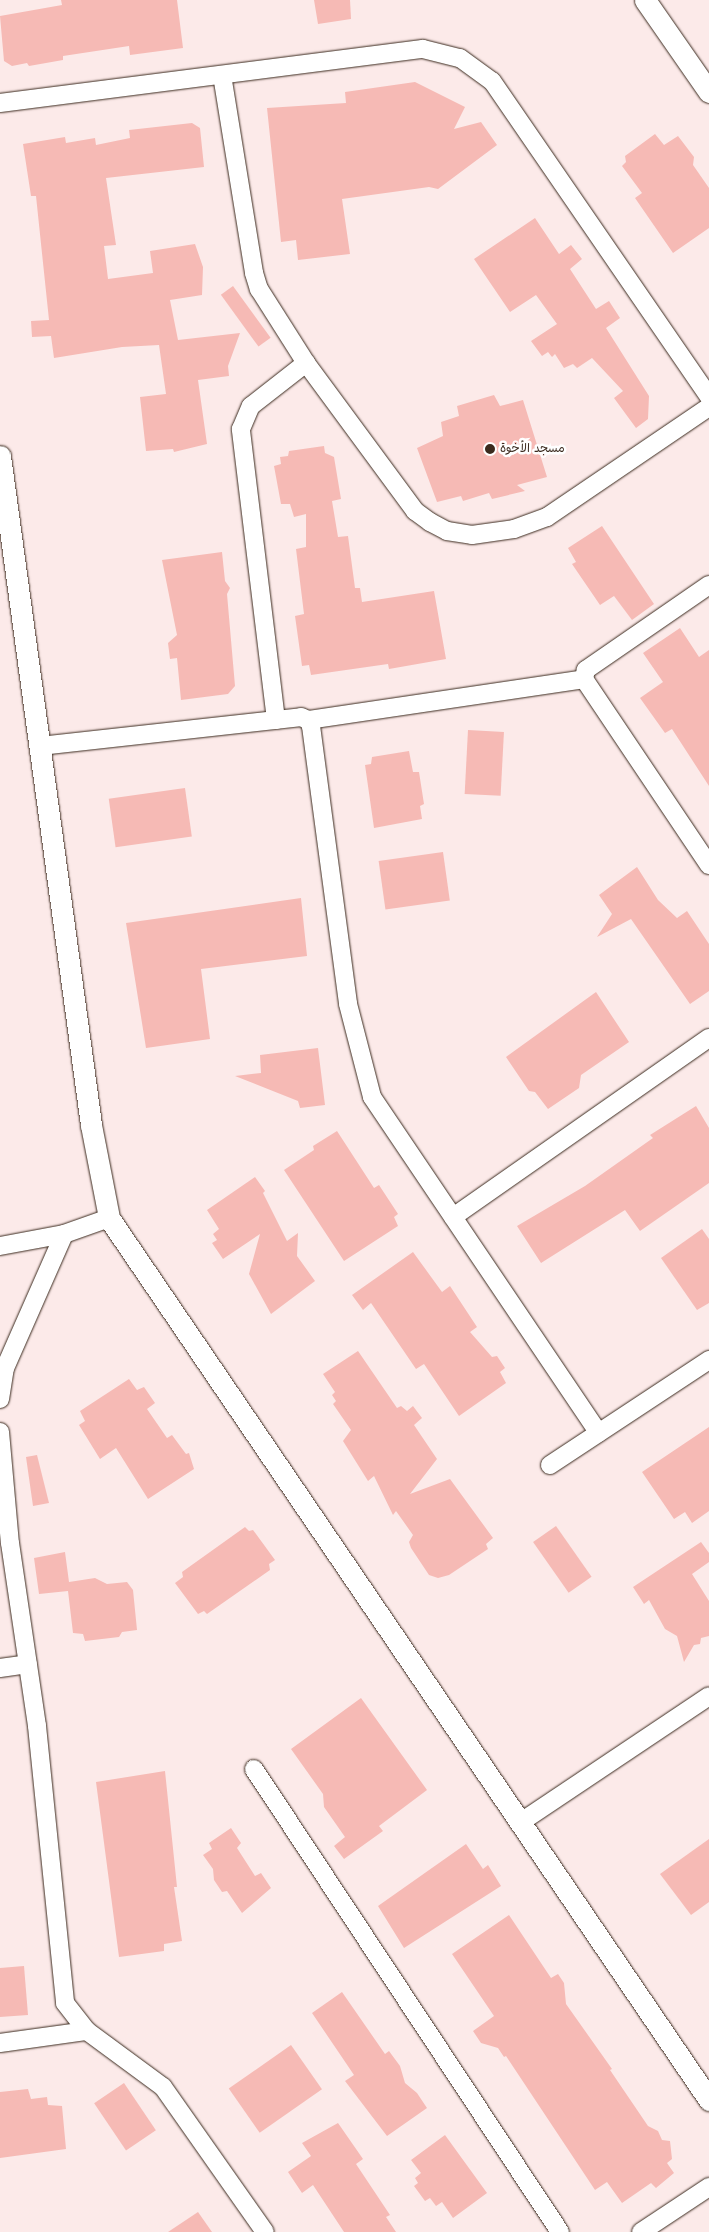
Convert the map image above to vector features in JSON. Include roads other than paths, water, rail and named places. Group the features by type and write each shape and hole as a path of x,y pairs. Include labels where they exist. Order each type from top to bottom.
{"street":[{"path":"645,0 709,92"},
{"path":"0,103 423,49 460,58 492,82 709,398"},
{"path":"222,75 254,273 264,297 306,363 415,512 447,530 472,535 514,529 547,517 709,407"},
{"path":"276,720 241,429 251,406 306,363"},
{"path":"0,456 91,1125 109,1218 709,2100"},
{"path":"709,585 586,670 584,679 709,866"},
{"path":"40,746 301,717 308,720 584,679"},
{"path":"308,720 311,726 348,1004 372,1097 599,1433"},
{"path":"453,1217 709,1038"},
{"path":"0,1246 64,1234 109,1218"},
{"path":"0,1399 5,1368 64,1234"},
{"path":"550,1465 709,1360"},
{"path":"0,1432 10,1543 28,1664 65,2003 86,2031 164,2086 265,2232"},
{"path":"0,1668 28,1664"},
{"path":"521,1822 709,1696"},
{"path":"254,1769 560,2232"},
{"path":"0,2043 86,2031"},
{"path":"641,2232 709,2187"}],"place":[{"name":"مسجد الأخوة","path":"490,449"}]}
